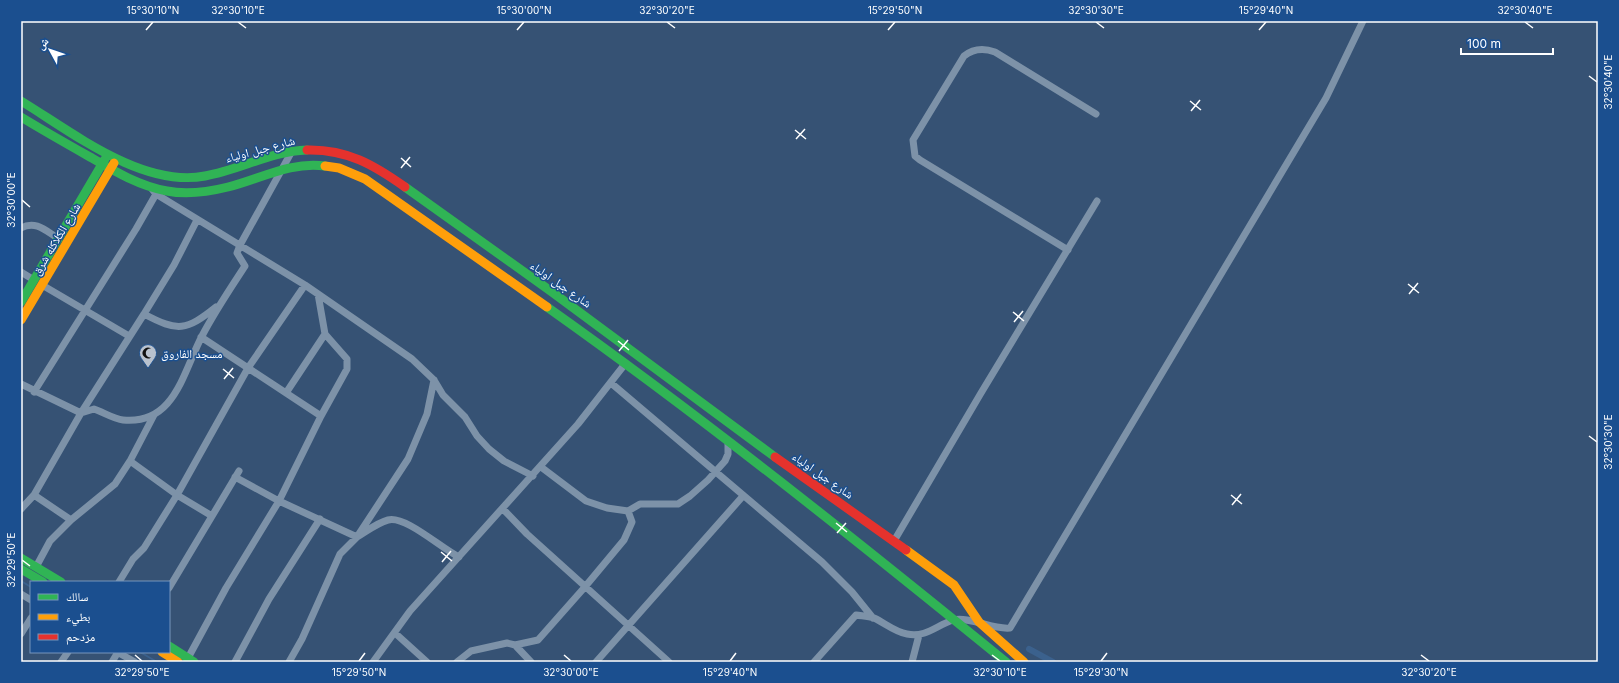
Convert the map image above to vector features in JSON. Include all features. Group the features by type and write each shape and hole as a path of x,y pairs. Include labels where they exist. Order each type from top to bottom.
{"main road":[{"name":"شارع جبل اولياء","path":"21,101 113,156 163,176 194,178 227,171 292,151 307,150 344,154 376,167 571,305 750,439 954,585 978,622 1024,662"},
{"name":"شارع جبل اولياء","path":"25,120 106,167 153,191 179,193 211,192 281,169 298,165 326,166 348,171 365,179 625,364 820,511 1006,662"},
{"path":"106,167 113,156"},
{"name":"شارع الكلاكله شرق","path":"21,320 59,239 106,167"},
{"name":"شارع الكلاكله شرق","path":"21,302 38,282 106,167"},
{"path":"21,558 60,581"},
{"path":"21,569 41,581"},
{"path":"170,647 191,660"},
{"path":"164,653 178,662"}],"street":[{"path":"814,662 856,615 873,618 907,634 919,634 934,630 954,620 978,622 1000,628 1010,628 1326,98 1363,21"},
{"path":"1068,250 920,160 915,156 913,140 964,56 973,50 981,49 995,52 1096,114"},
{"path":"21,128 25,120"},
{"path":"21,384 34,392 82,413 94,409 121,420 132,420 154,415 167,405 175,394 201,337 219,304 246,266 237,253 240,245 292,151"},
{"path":"34,392 84,311 153,191 197,220 305,285 412,360 434,380 443,395 465,417 477,436 489,449 504,461 533,476"},
{"path":"894,541 1097,201"},
{"path":"21,509 34,495 82,413 174,265 197,220"},
{"path":"21,228 27,225 36,225 59,239"},
{"path":"21,272 84,311 129,336"},
{"path":"120,581 133,559 144,548 176,495 248,368 305,285"},
{"path":"191,660 226,588 279,501 348,364 347,359 325,334 318,294"},
{"path":"144,314 169,325 182,327 200,320 219,304"},
{"path":"286,393 325,334"},
{"path":"201,337 321,416"},
{"path":"373,662 410,611 533,476 611,383 625,364"},
{"path":"289,662 302,639 337,561 357,537 408,459 427,414 434,380"},
{"path":"611,383 714,472 822,562 852,592 873,618"},
{"path":"36,567 50,541 71,520 115,484 130,461 154,415"},
{"path":"541,466 586,501 607,508 628,511 640,504 678,504 696,491 725,461 728,454 728,442"},
{"path":"130,461 176,495 212,516"},
{"path":"170,586 237,474 279,501 357,537"},
{"path":"34,495 71,520"},
{"path":"596,662 743,496"},
{"path":"502,509 527,534 629,624 669,662"},
{"path":"457,662 471,651 507,643 515,645 538,640 624,540 632,522 628,511"},
{"path":"235,662 269,599 320,519"},
{"path":"357,537 389,519 401,521 416,527 441,547 459,557"},
{"path":"21,594 30,599"},
{"path":"21,634 30,620"},
{"path":"395,633 427,662"},
{"path":"912,662 919,634"},
{"path":"515,645 531,662"},
{"path":"61,662 67,653"},
{"path":"112,662 117,653"},
{"path":"120,653 134,662"}],"waterway":[{"path":"21,581 30,586"},
{"path":"1029,649 1053,662"},
{"path":"142,653 157,662"}],"traffic: fast":[{"path":"21,101 108,155 133,166 157,174 181,177 205,176 231,170 268,157 294,151 307,150"},
{"path":"21,117 118,173 147,186 167,191 182,193 205,192 240,184 288,168 312,165 325,166"},
{"path":"21,302 105,159"},
{"path":"405,187 552,292 775,457"},
{"path":"547,307 606,349 722,436 1006,662"},
{"path":"21,558 59,581"},
{"path":"21,569 41,581"},
{"path":"170,647 194,662"}],"traffic: slow":[{"path":"21,320 114,163"},
{"path":"325,166 339,168 365,179 547,307"},
{"path":"906,550 954,585 979,622 1024,662"},
{"path":"164,653 178,662"}],"traffic: jam":[{"path":"307,150 321,150 347,155 371,165 405,187"},
{"path":"775,457 906,550"}],"place":[{"name":"مسجد الفاروق","path":"148,368"}]}
